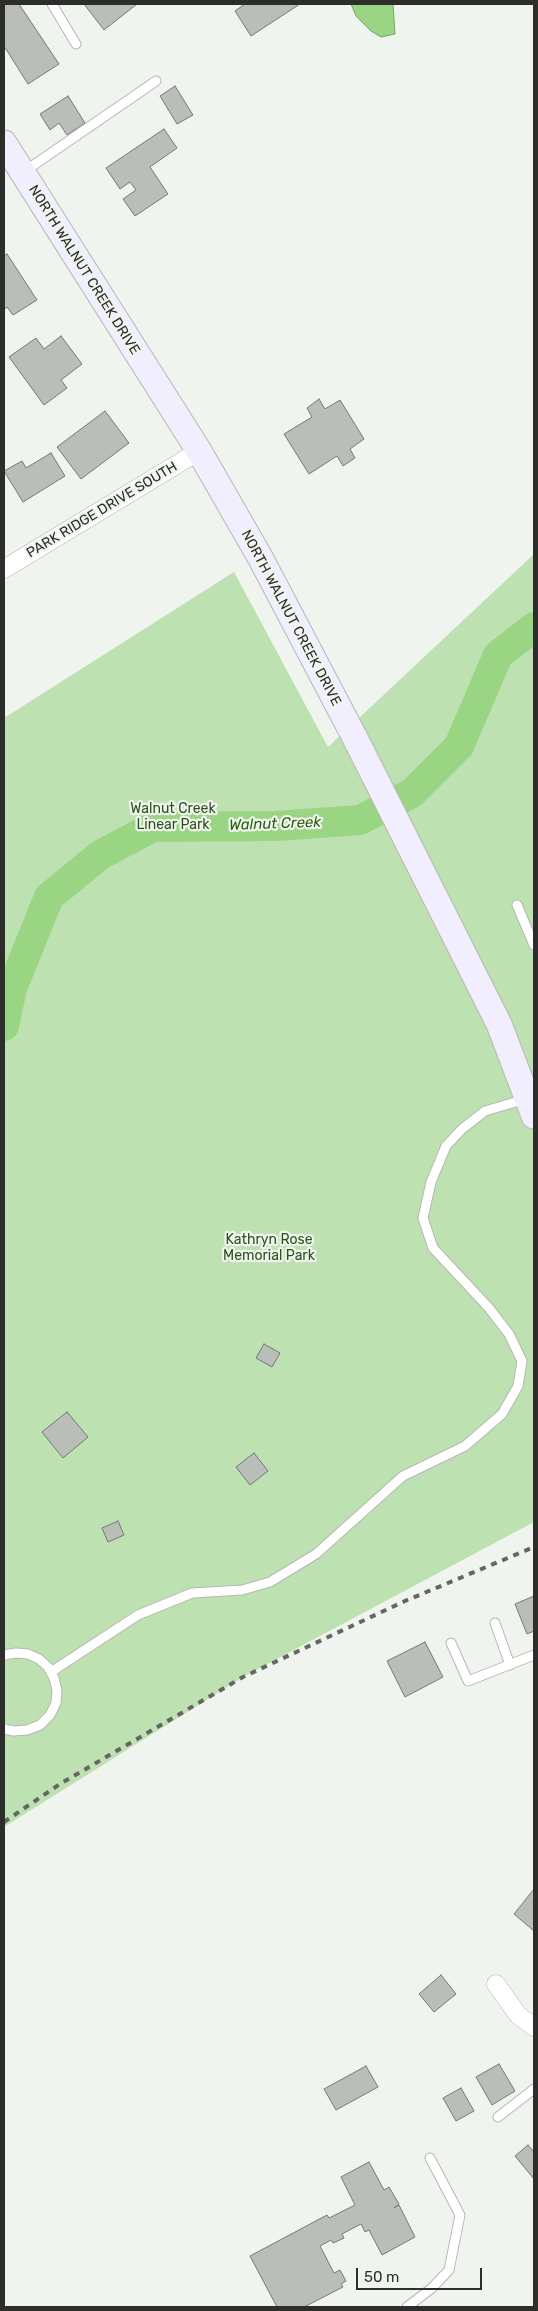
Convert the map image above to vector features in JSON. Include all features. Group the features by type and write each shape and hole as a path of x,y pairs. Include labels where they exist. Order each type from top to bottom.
{"main road":[{"name":"NORTH WALNUT CREEK DRIVE","path":"4,143 199,451 261,559 354,736 499,1024 532,1103"}],"street":[{"name":"PARK RIDGE DRIVE SOUTH","path":"4,569 199,451"},
{"path":"496,1984 518,2015 534,2027"}],"lane":[{"path":"52,4 76,44"},
{"path":"22,172 156,81"},
{"path":"517,905 534,945"},
{"path":"51,1672 138,1615 192,1593 242,1590 270,1582 316,1554 403,1476 465,1446 502,1414 518,1386 522,1361 509,1334 489,1308 433,1248 422,1218 430,1182 446,1146 462,1129 485,1111 532,1103"},
{"path":"495,1622 510,1665"},
{"path":"451,1643 468,1681 534,1655"},
{"path":"4,1655 28,1654 39,1659 51,1672 57,1690 56,1703 50,1715 40,1725 27,1730 14,1731 4,1729"},
{"path":"498,2117 534,2089"},
{"path":"407,2307 432,2288 449,2270 460,2214 430,2158"}],"green space":[{"name":"Kathryn Rose Memorial Park","path":"534,554 534,1522 243,1677 4,1827 4,718 234,572 328,747"}],"shaded area":[{"path":"351,4 393,4 395,34 381,37 371,31 356,16"}],"building":[{"path":"4,4 19,4 59,64 28,84 4,46"},
{"path":"84,4 137,4 104,30"},
{"path":"245,4 300,4 251,36 235,11"},
{"path":"175,86 193,115 177,124 160,96"},
{"path":"68,96 85,123 67,135 59,123 50,130 40,114"},
{"path":"164,129 177,148 150,167 168,194 135,216 123,199 136,190 130,182 120,189 106,168"},
{"path":"7,254 37,300 13,315 7,307 4,310 4,256"},
{"path":"61,336 82,364 61,380 67,388 44,405 9,357 36,338 44,349"},
{"path":"319,399 325,409 340,400 364,439 350,449 355,458 343,466 337,456 309,474 284,434 312,417 307,408"},
{"path":"105,411 129,443 81,479 57,447"},
{"path":"51,453 65,476 23,502 4,471 22,461 26,468"},
{"path":"264,1344 280,1353 272,1367 256,1358"},
{"path":"67,1412 88,1437 63,1458 42,1432"},
{"path":"254,1453 268,1471 250,1485 236,1467"},
{"path":"118,1521 124,1535 108,1542 102,1528"},
{"path":"534,1596 534,1631 527,1634 515,1604"},
{"path":"425,1642 443,1677 405,1697 387,1661"},
{"path":"534,1889 534,1931 514,1914"},
{"path":"441,1975 456,1994 434,2012 419,1994"},
{"path":"499,2064 515,2091 492,2105 476,2077"},
{"path":"366,2066 378,2087 336,2110 324,2089"},
{"path":"461,2088 474,2111 456,2121 443,2098"},
{"path":"528,2145 534,2152 534,2179 515,2156"},
{"path":"369,2162 384,2190 389,2187 399,2204 394,2208 399,2205 415,2237 382,2255 369,2230 365,2232 361,2224 342,2234 344,2238 333,2243 331,2240 320,2246 334,2273 340,2270 346,2281 341,2284 343,2287 304,2307 277,2307 250,2256 327,2215 329,2218 355,2205 341,2177"}],"waterway":[{"name":"Walnut Creek","path":"4,1026 12,988 49,897 100,855 153,827 276,826 360,820 412,793 459,746 498,655 534,627"}],"railway":[{"path":"4,1822 60,1784 243,1677 405,1601 534,1547"}],"park label":[{"name":"Walnut Creek Linear Park","path":"173,818"}]}
